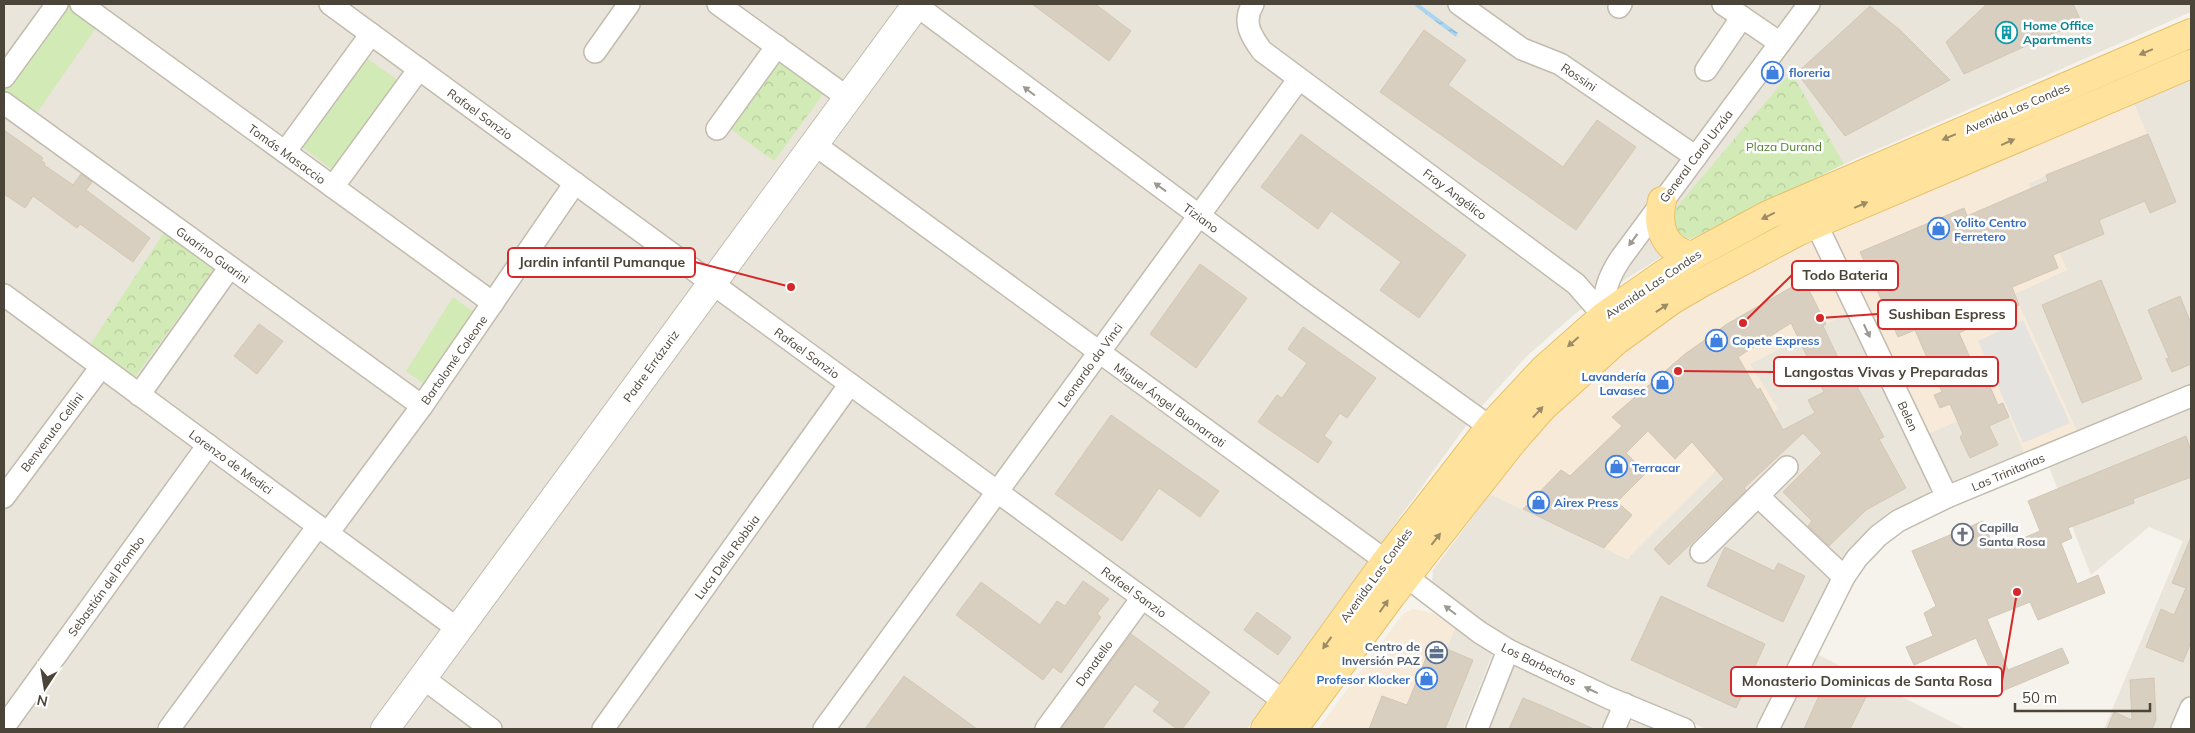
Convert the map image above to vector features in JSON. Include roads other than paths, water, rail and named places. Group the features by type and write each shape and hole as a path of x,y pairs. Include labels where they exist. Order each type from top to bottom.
{"main road":[{"name":"Avenida Las Condes","path":"1293,729 1490,427 1544,369 1604,316 1692,256 1768,215 2191,33"},
{"name":"Avenida Las Condes","path":"1265,729 1285,702 1396,569 1526,426 1565,386 1610,345 1659,309 1701,283 1771,245 1816,224 2191,64"},
{"path":"1662,201 1660,219 1665,240 1676,250 1692,256"}],"street":[{"path":"4,77 57,4"},
{"name":"Tomás Masaccio","path":"81,4 493,303"},
{"name":"Rafael Sanzio","path":"330,4 1285,702"},
{"path":"596,52 629,4"},
{"path":"718,4 848,98"},
{"name":"Padre Errázuriz","path":"385,729 916,4"},
{"name":"Tiziano","path":"916,4 1199,216 1490,427"},
{"path":"1253,4 1247,24 1251,36 1262,51 1298,80"},
{"name":"Rossini","path":"1459,4 1522,49 1560,64 1696,157"},
{"path":"1723,4 1780,43"},
{"name":"General Carol Urzúa","path":"1604,316 1605,289 1613,270 1809,4"},
{"path":"1706,70 1742,17"},
{"path":"285,152 371,34"},
{"path":"717,129 777,46"},
{"path":"333,187 419,69"},
{"name":"Leonardo da Vinci","path":"824,729 1298,80"},
{"name":"Fray Angélico","path":"1298,80 1576,284 1604,316"},
{"name":"Guarino Guarini","path":"4,104 422,406"},
{"name":"Miguel Ángel Buonarroti","path":"814,144 1396,569"},
{"name":"Bartolomé Coleone","path":"169,729 422,406 575,183"},
{"name":"Belen","path":"1804,199 1947,498"},
{"path":"140,395 230,267"},
{"name":"Lorenzo de Medici","path":"4,296 458,629"},
{"name":"Benvenuto Cellini","path":"4,497 101,367"},
{"name":"Luca Della Robbia","path":"603,729 850,384"},
{"name":"Las Trinitarias","path":"1768,729 1844,577 1857,558 1878,536 1898,521 1947,498 2191,396"},
{"name":"Sebastián del Piombo","path":"4,727 208,445"},
{"path":"1701,552 1787,467"},
{"path":"1758,496 1844,577"},
{"name":"Los Barbechos","path":"1396,569 1479,632 1508,650 1684,729"},
{"name":"Donatello","path":"1046,729 1142,598"},
{"path":"1477,729 1508,650"},
{"path":"423,678 491,729"},
{"path":"1614,729 1625,704"},
{"path":"2182,729 2191,708"}],"water":[{"path":"1417,4 1458,33 1456,37 1415,6"}],"place":[{"name":"Home Office Apartments","path":"2007,32"},
{"name":"floreria","path":"1773,72"},
{"name":"Yolito Centro Ferretero","path":"1938,229"},
{"name":"Jardin infantil Pumanque","path":"791,287"},
{"name":"Sushiban Espress","path":"1820,318"},
{"name":"Todo Bateria","path":"1743,323"},
{"name":"Copete Express","path":"1716,340"},
{"name":"Langostas Vivas y Preparadas","path":"1678,371"},
{"name":"Lavandería Lavasec","path":"1662,383"},
{"name":"Terracar","path":"1616,467"},
{"name":"Airex Press","path":"1538,502"},
{"name":"Capilla Santa Rosa","path":"1963,534"},
{"name":"Monasterio Dominicas de Santa Rosa","path":"2017,592"},
{"name":"Centro de Inversión PAZ","path":"1436,653"},
{"name":"Profesor Klocker","path":"1426,679"}],"park label":[{"name":"Plaza Durand","path":"1784,146"}]}
